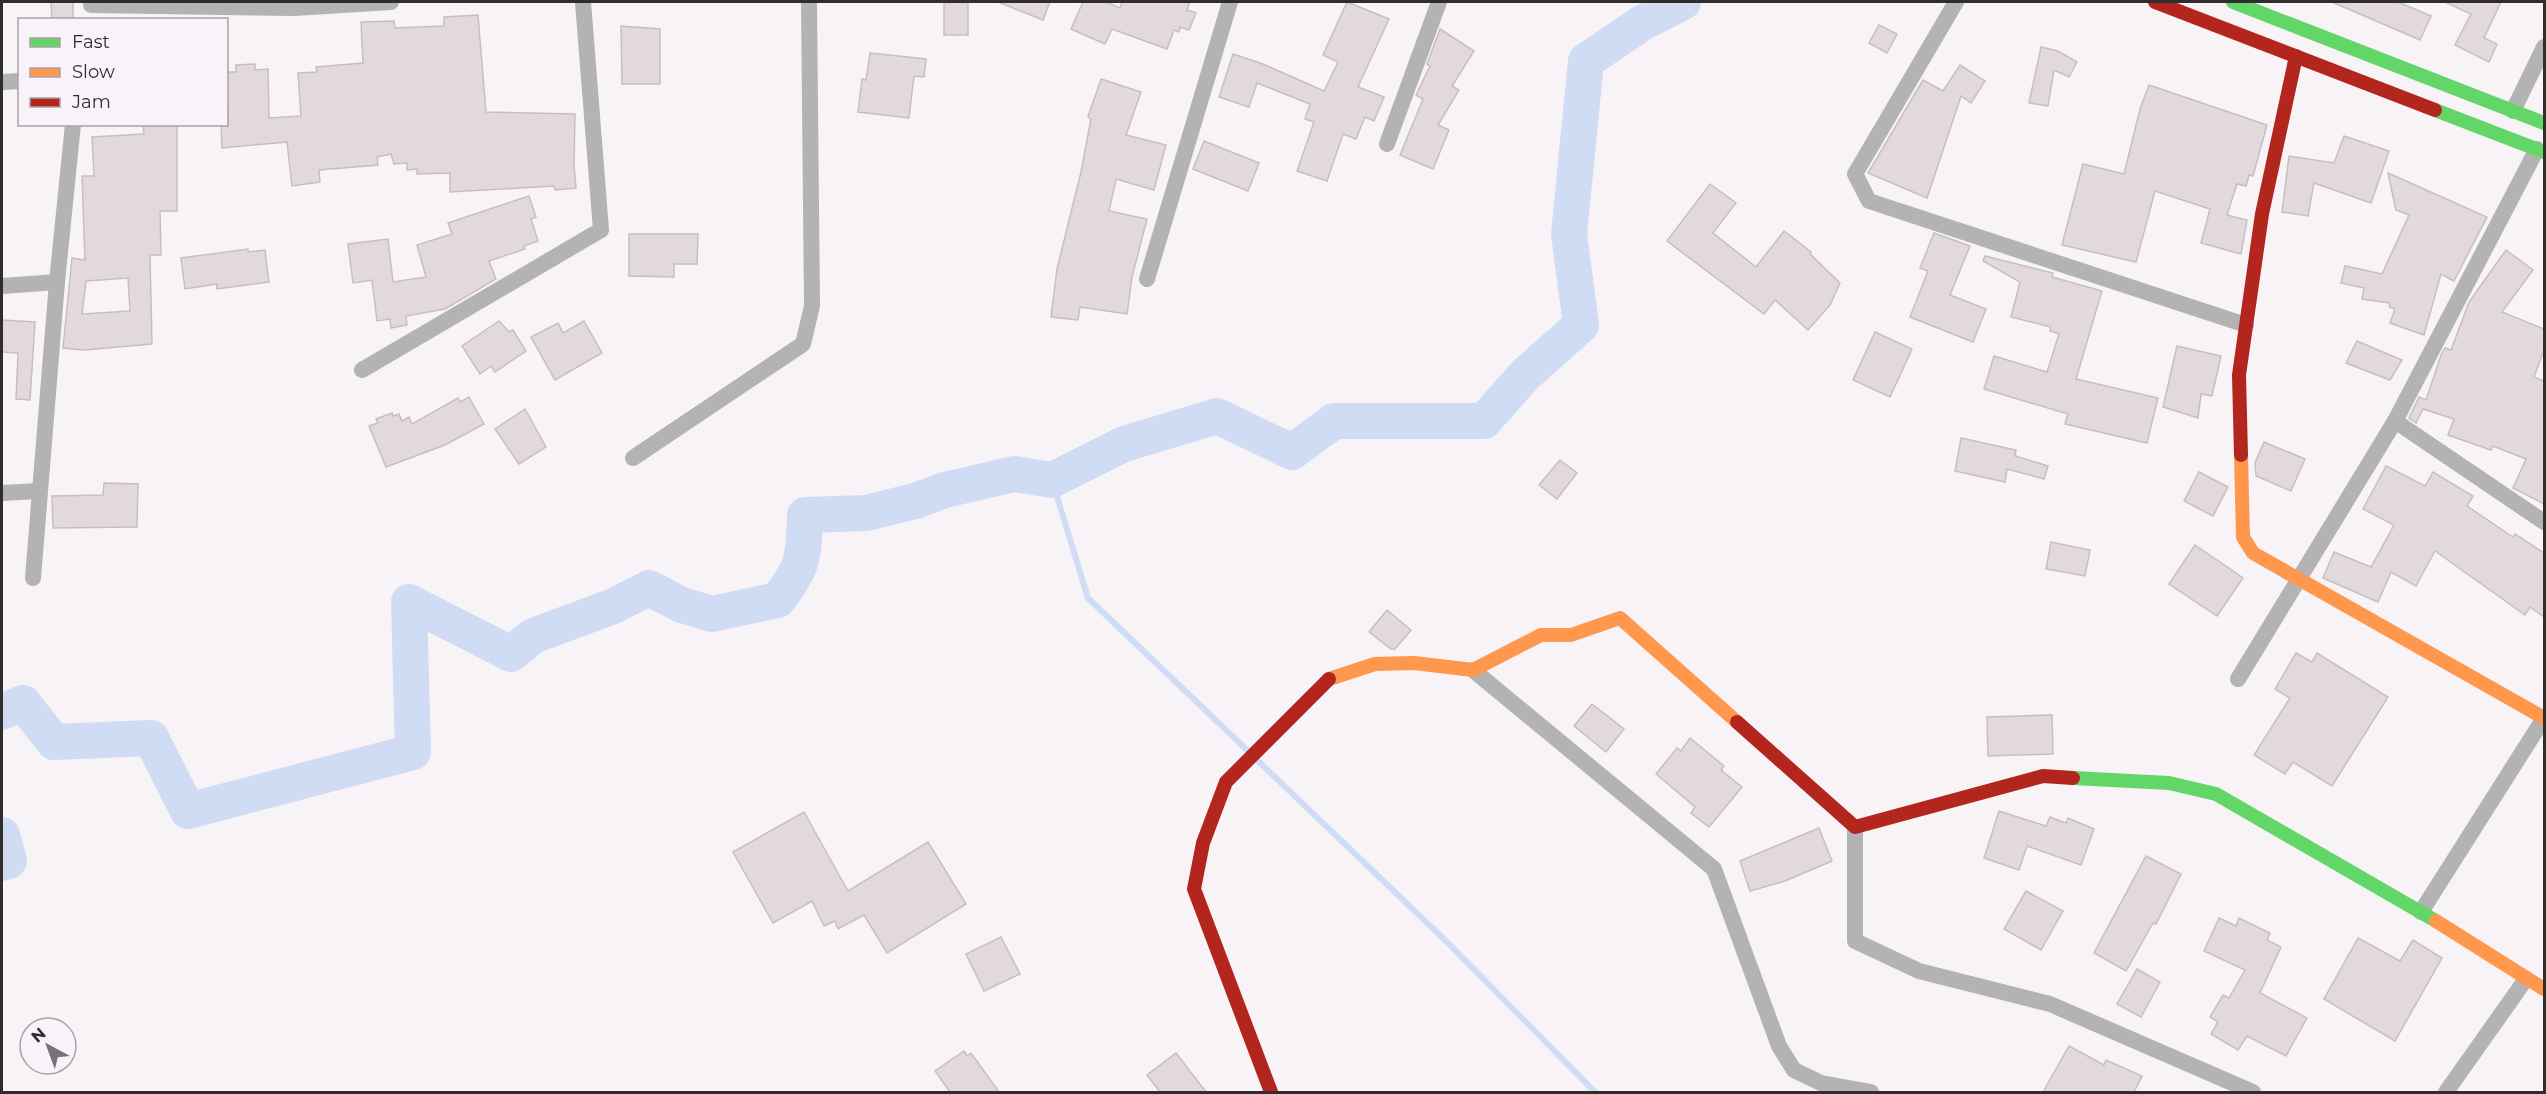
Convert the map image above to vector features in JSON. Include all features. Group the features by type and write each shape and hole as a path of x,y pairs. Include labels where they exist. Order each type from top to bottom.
{"street":[{"path":"90,9 391,2"},
{"path":"362,370 601,230 583,2"},
{"path":"633,458 803,344 812,306 809,2"},
{"path":"1147,279 1230,2"},
{"path":"1387,144 1439,2"},
{"path":"1956,2 1855,174 1869,201 2246,325"},
{"path":"2155,2 2541,151 2395,421 2238,679"},
{"path":"2233,2 2544,123"},
{"path":"2513,111 2544,47"},
{"path":"2296,56 2262,214 2239,375 2243,537 2253,553 2544,718 2421,912"},
{"path":"2,82 18,81"},
{"path":"33,578 57,282 73,126"},
{"path":"2,286 57,282"},
{"path":"2395,421 2544,522"},
{"path":"2,493 39,491"},
{"path":"1473,670 1541,635 1571,635 1620,618 1855,827 1855,941 1919,971 2050,1004 2253,1092"},
{"path":"1271,1092 1194,889 1203,843 1226,782 1327,680 1375,664 1414,663 1473,670 1714,869 1779,1046 1794,1070 1821,1083 1871,1092"},
{"path":"1855,827 2043,776 2169,783 2216,794 2421,912 2544,989"},
{"path":"2446,1092 2526,979"}],"building":[{"path":"51,2 73,2 73,18 52,18"},
{"path":"944,2 968,2 968,35 944,35"},
{"path":"998,2 1050,2 1043,20"},
{"path":"1083,2 1106,2 1120,8 1122,2 1190,2 1187,10 1196,13 1189,30 1180,27 1179,32 1174,30 1167,49 1112,29 1105,44 1071,29"},
{"path":"1347,2 1389,19 1358,87 1384,97 1374,121 1365,117 1356,139 1343,134 1327,181 1297,171 1314,122 1305,119 1310,104 1257,83 1249,107 1219,97 1233,54 1263,64 1324,91 1338,62 1323,55"},
{"path":"2332,2 2398,2 2431,16 2420,40"},
{"path":"2445,2 2501,2 2484,38 2497,44 2489,62 2455,45 2471,14"},
{"path":"478,15 486,112 575,114 576,188 555,190 554,186 450,192 450,173 417,174 417,169 407,170 407,163 394,164 391,154 377,157 378,165 319,170 320,182 292,186 287,142 222,148 221,126 228,126 228,72 236,72 236,65 255,64 255,70 268,69 269,118 301,116 298,73 317,72 316,67 363,63 361,22 394,21 395,28 444,26 444,17"},
{"path":"1879,25 1897,34 1887,53 1869,43"},
{"path":"621,26 660,29 660,84 622,84"},
{"path":"1440,29 1474,51 1452,86 1459,90 1438,125 1449,130 1433,169 1400,155 1423,99 1416,95 1430,66 1427,64"},
{"path":"2041,47 2058,51 2077,62 2069,77 2054,70 2048,106 2029,103"},
{"path":"870,53 926,59 924,77 914,76 909,118 858,112 862,79 866,80"},
{"path":"1960,65 1985,81 1971,103 1961,96 1927,198 1868,173 1923,80 1943,91"},
{"path":"1101,79 1141,92 1126,135 1166,145 1154,190 1116,179 1109,211 1147,219 1132,277 1127,314 1080,307 1078,320 1051,317 1057,269 1081,172 1091,119 1088,117"},
{"path":"2149,85 2267,125 2253,176 2249,175 2246,186 2237,184 2227,215 2247,220 2241,254 2201,243 2210,209 2155,191 2136,262 2062,245 2083,164 2124,174 2140,109"},
{"path":"143,126 177,126 177,211 160,211 161,255 150,255 152,344 84,350 63,348 72,258 85,260 82,176 94,176 92,137 144,134","holes":["128,278 130,311 82,314 86,281"]},
{"path":"2344,136 2389,151 2371,203 2314,183 2308,216 2282,212 2289,156 2334,163"},
{"path":"1204,141 1259,163 1248,191 1193,169"},
{"path":"2388,173 2487,217 2454,281 2441,274 2424,335 2390,323 2395,309 2389,307 2390,303 2362,299 2364,288 2341,283 2345,266 2382,274 2409,215 2396,210"},
{"path":"1710,184 1736,203 1713,233 1756,267 1784,231 1811,252 1810,254 1840,283 1830,305 1808,330 1775,300 1764,314 1667,241"},
{"path":"529,196 536,217 531,219 538,241 524,246 525,249 489,261 496,279 445,309 406,316 407,325 391,328 390,319 377,321 372,280 353,283 348,244 388,239 393,282 426,277 417,245 452,234 448,223"},
{"path":"1934,233 1970,246 1950,295 1986,309 1973,342 1910,317 1928,271 1920,268"},
{"path":"629,234 698,234 697,264 674,264 674,277 629,276"},
{"path":"248,249 248,252 265,250 269,282 217,289 217,284 185,289 181,258"},
{"path":"2506,250 2533,270 2502,312 2544,329 2544,350 2534,377 2544,381 2544,504 2513,488 2526,459 2493,446 2491,450 2448,435 2454,419 2423,409 2416,423 2409,418 2419,397 2426,400 2441,355 2445,348 2451,350 2469,302"},
{"path":"1985,256 2053,273 2052,277 2102,291 2076,379 2158,398 2147,443 2065,424 2068,414 1984,389 1994,356 2047,372 2059,334 2050,331 2051,327 2011,317 2020,282 1983,261"},
{"path":"2,320 35,322 30,400 16,399 18,353 2,352"},
{"path":"499,321 509,332 513,330 526,351 495,372 491,366 480,374 462,346"},
{"path":"584,321 602,353 555,380 531,337 558,323 563,333"},
{"path":"1875,332 1912,349 1890,397 1853,380"},
{"path":"2357,341 2402,360 2390,380 2346,363"},
{"path":"2177,346 2221,356 2212,396 2201,394 2198,418 2163,407"},
{"path":"469,397 484,424 445,445 386,467 369,426 378,423 376,419 392,413 393,416 399,414 402,421 409,417 412,424 458,398 460,402"},
{"path":"525,409 546,447 519,464 495,429"},
{"path":"1961,438 2016,450 2015,456 2048,466 2044,479 2007,469 2005,482 1955,471"},
{"path":"2264,442 2305,459 2291,491 2256,476 2255,463"},
{"path":"1560,460 1577,473 1557,499 1539,485"},
{"path":"2386,466 2425,486 2433,472 2473,496 2467,506 2513,537 2515,534 2544,553 2544,617 2530,607 2525,615 2435,551 2416,586 2391,572 2378,602 2323,578 2334,552 2371,567 2394,525 2363,509"},
{"path":"2199,472 2228,487 2213,516 2184,501"},
{"path":"104,483 138,484 137,527 53,528 52,496 103,495"},
{"path":"2051,542 2090,550 2085,576 2046,569"},
{"path":"2195,545 2243,578 2217,616 2169,584"},
{"path":"1387,610 1411,630 1395,649 1391,649 1369,632"},
{"path":"2296,653 2312,662 2317,653 2388,697 2332,786 2293,762 2285,774 2254,755 2290,698 2275,689"},
{"path":"1592,704 1624,729 1606,752 1574,726"},
{"path":"2052,715 2053,754 1988,756 1987,717"},
{"path":"1690,738 1724,766 1721,770 1742,787 1709,827 1691,813 1695,807 1656,774 1677,748 1681,751"},
{"path":"1999,811 2046,826 2050,817 2066,823 2068,818 2094,829 2081,865 2027,846 2019,870 1984,858"},
{"path":"804,812 848,891 928,842 966,904 887,953 864,915 838,929 835,921 824,926 812,901 773,923 733,852"},
{"path":"1819,828 1832,861 1785,881 1750,891 1740,861"},
{"path":"2146,856 2181,874 2156,924 2153,923 2126,971 2094,953"},
{"path":"2026,891 2063,911 2041,950 2004,929"},
{"path":"2219,918 2236,926 2239,918 2270,933 2267,940 2281,947 2260,993 2307,1018 2286,1056 2247,1036 2238,1050 2211,1034 2218,1022 2210,1017 2223,995 2229,998 2245,970 2204,951"},
{"path":"1001,937 1020,974 984,991 966,954"},
{"path":"2358,938 2400,961 2413,940 2442,958 2395,1041 2324,999"},
{"path":"2137,969 2160,982 2141,1017 2117,1004"},
{"path":"2069,1046 2104,1065 2106,1060 2142,1076 2134,1092 2043,1092"},
{"path":"964,1051 967,1056 971,1053 999,1092 950,1092 935,1071"},
{"path":"1176,1053 1206,1092 1160,1092 1147,1075"}],"waterway":[{"path":"2,712 23,703 54,742 151,738 188,811 413,752 409,602 511,654 533,636 611,607 649,588 682,605 712,614 778,600 793,578 801,560 805,515 866,513 915,501 945,490 1014,474 1052,480 1124,444 1217,416 1292,452 1334,421 1484,421 1525,375 1581,325 1569,234 1586,61 1642,23 1683,2"},
{"path":"1052,480 1088,598 1248,751"},
{"path":"1256,759 1446,941 1595,1092"},
{"path":"2,835 9,861 2,863"}],"traffic: fast":[{"path":"2233,2 2544,123"},
{"path":"2435,110 2544,152"},
{"path":"2073,778 2169,783 2216,794 2436,921"}],"traffic: slow":[{"path":"2241,455 2243,537 2253,553 2544,718"},
{"path":"1329,679 1375,664 1414,663 1473,670 1541,635 1571,635 1620,618 1737,722"},
{"path":"2436,921 2544,989"}],"traffic: jam":[{"path":"2155,2 2435,110"},
{"path":"2241,455 2239,375 2262,214 2296,56"},
{"path":"1271,1092 1194,889 1203,843 1226,782 1329,679"},
{"path":"1737,722 1855,827 2043,776 2073,778"}]}
